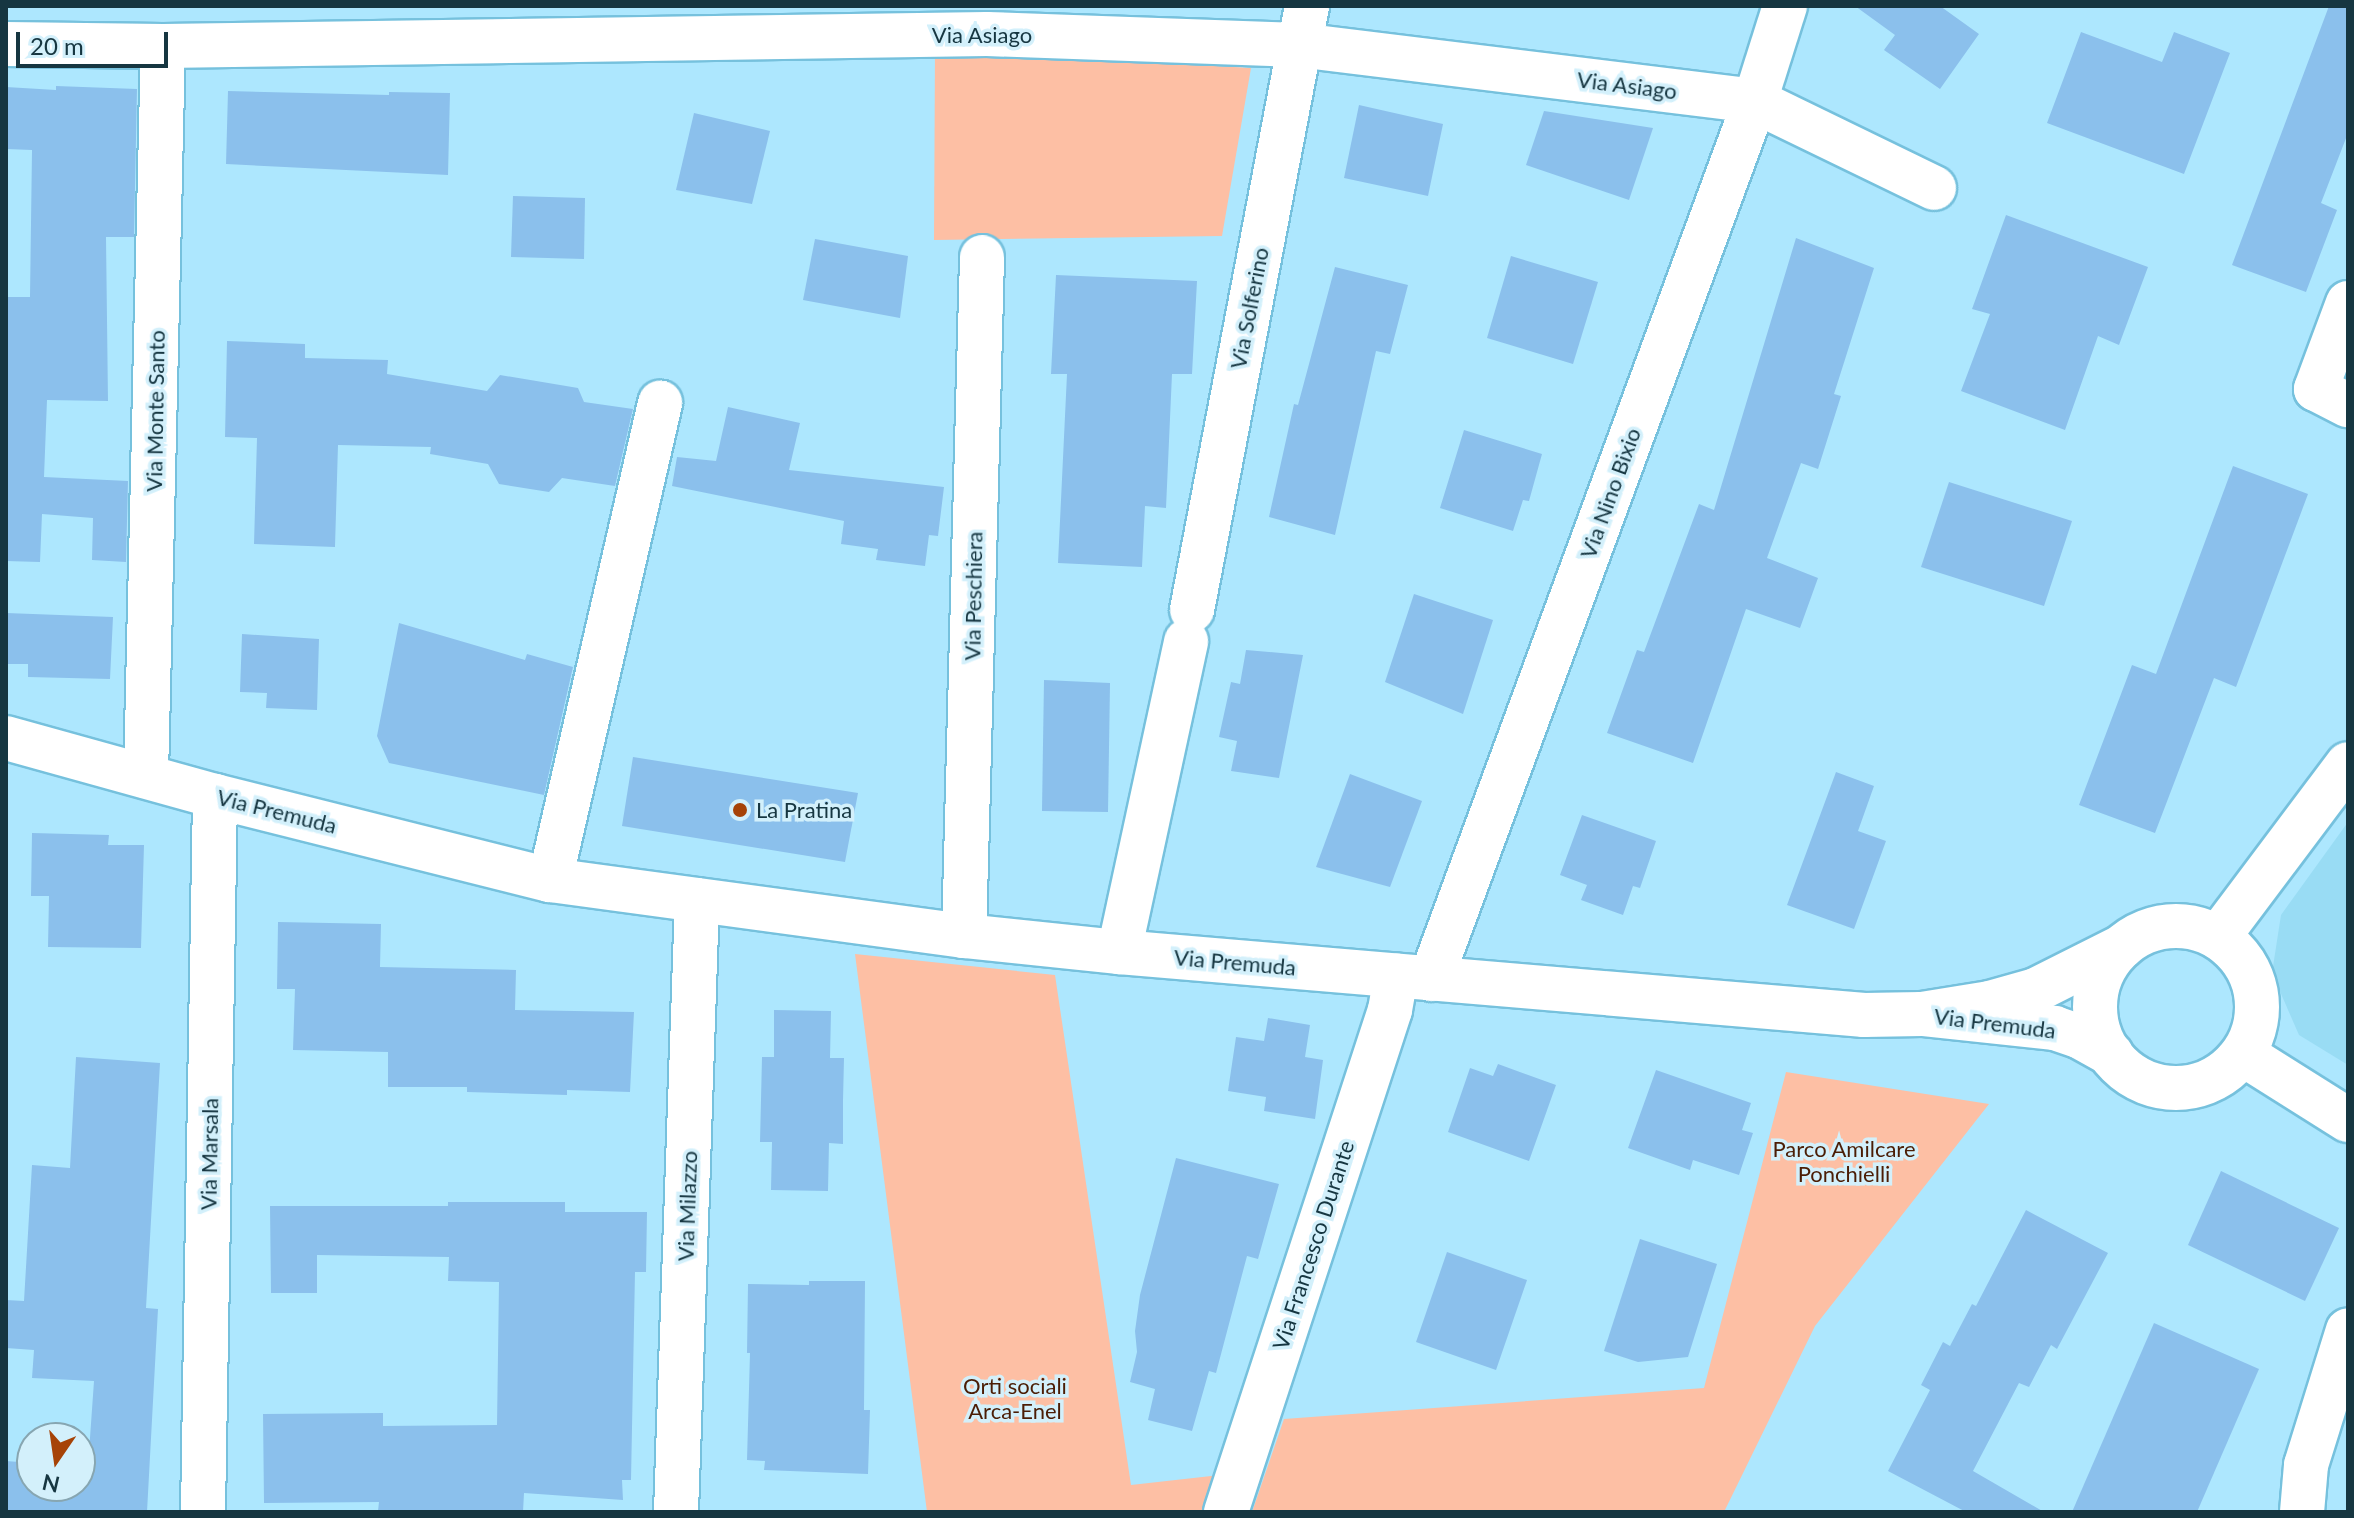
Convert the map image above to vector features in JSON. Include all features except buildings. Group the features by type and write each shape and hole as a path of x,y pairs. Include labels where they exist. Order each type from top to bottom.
{"street":[{"name":"Via Nino Bixio","path":"1414,978 1755,101 1785,6"},
{"name":"Via Asiago","path":"6,44 163,46 987,20 1303,25 1755,101 1934,188"},
{"name":"Via Solferino","path":"1119,952 1189,626 1303,25"},
{"name":"Via Monte Santo","path":"146,776 163,46"},
{"name":"Via Peschiera","path":"964,936 982,257"},
{"path":"2348,303 2316,389 2348,405"},
{"path":"550,880 660,403"},
{"name":"Via Premuda","path":"6,738 215,796 550,880 964,936 1119,952 1864,1015 1922,1014 2055,1028 2078,1036 2111,1054"},
{"path":"2348,764 2218,937 2238,954 2252,977 2258,1003 2255,1029 2243,1054 2348,1120"},
{"name":"Via Marsala","path":"203,1512 215,796"},
{"name":"Via Milazzo","path":"676,1512 697,900"},
{"name":"Via Premuda","path":"1922,1014 1990,1003 2036,990 2144,932 2169,926 2194,928 2218,937"},
{"name":"Via Premuda","path":"2123,946 2106,965 2097,989 2095,1013 2101,1037 2111,1054 2132,1075 2155,1085 2180,1088 2204,1083 2226,1071 2243,1054"},
{"name":"Via Francesco Durante","path":"1226,1512 1390,1010 1414,978"},
{"path":"2302,1512 2306,1465 2348,1330"}],"shaded area":[{"path":"2348,822 2348,1065 2299,1035 2272,973 2281,915"}],"green space":[{"path":"935,50 1251,68 1222,236 934,240"},
{"name":"Orti sociali Arca-Enel","path":"855,954 1055,975 1131,1485 1238,1473 1226,1512 927,1512"},
{"name":"Parco Amilcare Ponchielli","path":"1786,1072 1989,1104 1815,1326 1724,1512 1252,1512 1284,1419 1704,1388"}],"place":[{"name":"La Pratina","path":"740,810"}]}
